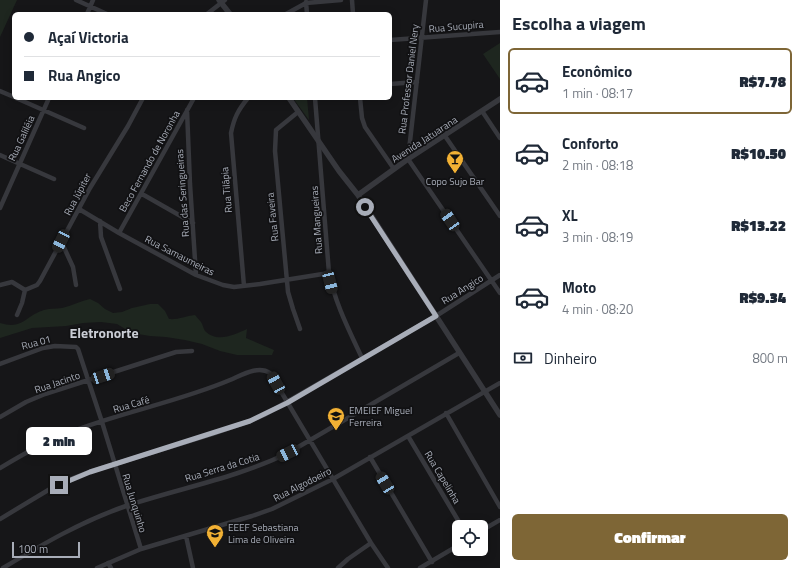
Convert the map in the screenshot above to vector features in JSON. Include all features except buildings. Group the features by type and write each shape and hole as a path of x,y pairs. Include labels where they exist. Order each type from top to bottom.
{"street":[{"path":"76,0 103,12"},
{"path":"87,12 93,0"},
{"path":"289,12 306,1 341,0"},
{"path":"352,0 353,12"},
{"name":"Rua Professor Daniel Nery","path":"408,160 426,0"},
{"path":"209,12 222,1 229,12"},
{"path":"306,1 307,12"},
{"name":"Rua Sucupira","path":"392,40 500,32"},
{"path":"392,84 417,82"},
{"path":"0,91 12,97"},
{"name":"Avenida Jatuarana","path":"358,195 394,169 500,99"},
{"path":"19,100 84,128"},
{"name":"Rua Galiléia","path":"0,208 48,100"},
{"name":"Rua Júpiter","path":"25,290 37,286 103,165 128,126 142,100"},
{"name":"Beco Fernando de Noronha","path":"119,233 193,100"},
{"name":"Rua Tilápia","path":"244,286 231,133 234,120 240,107 246,100"},
{"path":"290,100 358,195 459,353 500,414"},
{"name":"Rua Mangueiras","path":"315,100 329,273 337,304 362,358"},
{"path":"360,100 362,118 365,127 394,169"},
{"name":"Rua das Seringueiras","path":"187,110 196,275"},
{"path":"482,111 500,138"},
{"name":"Rua Faveira","path":"298,112 276,130 275,151 287,280 290,300 300,329"},
{"path":"444,136 500,216"},
{"path":"0,155 54,179"},
{"path":"408,160 500,293"},
{"path":"142,194 193,223"},
{"name":"Rua Samaumeiras","path":"79,209 119,233 196,275 223,285 234,287 244,286 329,273"},
{"path":"100,221 101,237 120,289"},
{"path":"61,241 73,267 76,285"},
{"name":"Rua Angico","path":"0,519 68,480 250,421 287,403 436,316 500,275"},
{"path":"0,284 12,282 25,290 17,315"},
{"name":"Rua 01","path":"0,364 43,348 55,346 77,348"},
{"name":"Rua Junquinho","path":"77,348 80,352 89,380 141,549"},
{"name":"Rua Jacinto","path":"0,418 26,402 45,394 176,352 192,351"},
{"name":"Rua Serra da Cotia","path":"3,568 81,524 127,506 235,474 272,461 310,441 459,353"},
{"name":"Rua Café","path":"0,468 37,446 68,432 172,401 222,384 256,370 264,370 270,373 287,403"},
{"name":"Rua Algodoeiro","path":"97,568 141,549 272,509 332,479 500,383"},
{"path":"287,403 371,544 388,568"},
{"path":"446,413 500,507"},
{"name":"Rua Capelinha","path":"408,436 458,520"},
{"path":"370,457 432,562"},
{"path":"488,527 500,520"},
{"path":"186,536 193,568"},
{"path":"338,568 348,559 371,544"},
{"path":"420,568 452,549"},
{"path":"108,563 111,568"}],"shaded area":[{"path":"0,0 17,0 0,37"},
{"path":"500,43 500,79 483,54"},
{"path":"294,100 307,100 309,120"},
{"path":"90,299 113,313 150,304 158,304 165,311 169,319 195,315 201,322 205,331 215,337 226,337 247,329 246,338 274,350 272,355 237,355 185,340 132,333 117,324 101,322 32,328 0,338 0,323 8,325 19,324 44,310 62,308"}],"place":[{"name":"Copo Sujo Bar","path":"455,174"},
{"name":"EMEIEF Miguel Ferreira","path":"336,431"},
{"name":"EEEF Sebastiana Lima de Oliveira","path":"215,548"}],"district":[{"name":"Eletronorte","path":"104,333"}],"route":[{"path":"59,485 90,472 212,434 264,415 436,316 365,207"}]}
